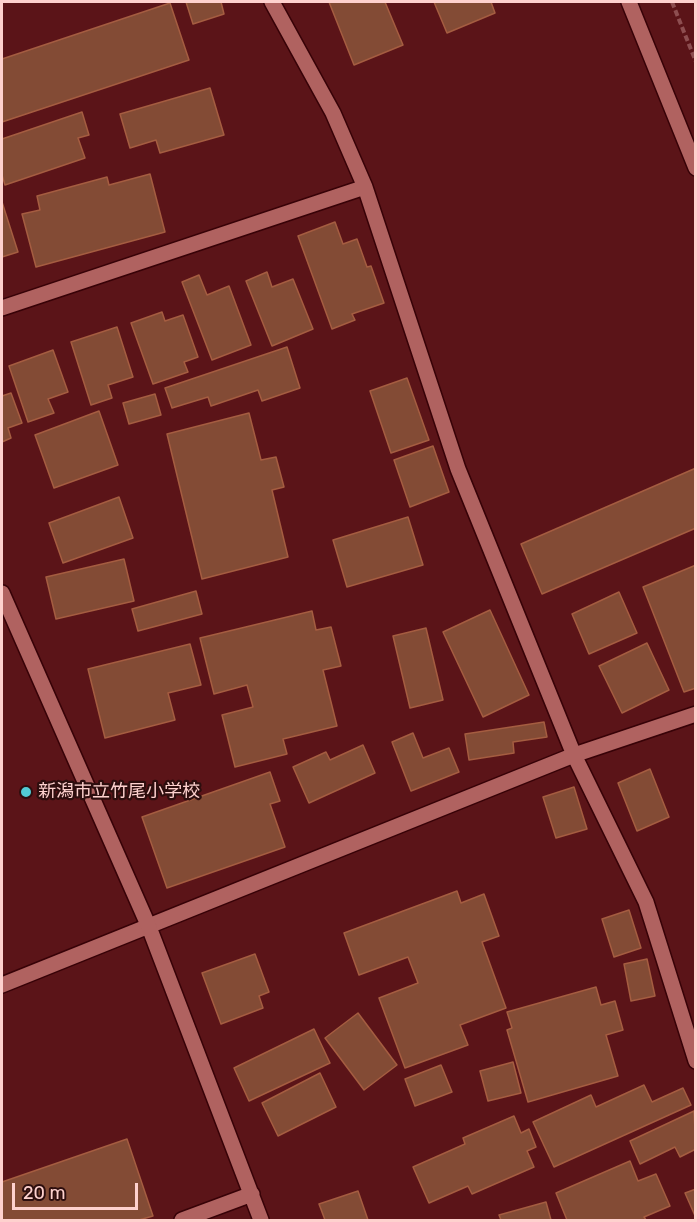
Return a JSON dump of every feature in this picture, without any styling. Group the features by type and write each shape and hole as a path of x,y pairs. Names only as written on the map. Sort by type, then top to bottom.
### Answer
{"street":[{"path":"272,2 333,113 365,187 458,469 574,755 646,902 696,1061"},
{"path":"629,2 696,168"},
{"path":"2,308 365,187"},
{"path":"2,593 149,927 261,1221"},
{"path":"2,985 574,755 696,714"},
{"path":"182,1221 252,1194"}],"path":[{"path":"672,2 696,62"}],"building":[{"path":"186,2 221,2 224,14 193,24"},
{"path":"329,2 385,2 403,45 354,65"},
{"path":"434,2 491,2 495,13 447,33"},
{"path":"170,3 189,60 2,122 2,59"},
{"path":"210,88 224,135 160,153 156,140 130,148 120,114"},
{"path":"82,112 89,135 78,138 85,158 5,185 2,175 2,139"},
{"path":"150,174 165,232 36,267 22,214 40,210 37,196 107,177 109,185"},
{"path":"2,202 18,252 2,257"},
{"path":"335,222 343,244 357,239 367,267 371,266 384,303 352,314 355,320 332,329 298,236"},
{"path":"267,272 272,287 293,279 313,329 272,346 246,281"},
{"path":"199,275 207,295 229,286 251,345 212,360 182,282"},
{"path":"162,312 165,321 183,315 198,357 184,362 188,372 153,384 131,323"},
{"path":"117,327 133,377 108,385 112,398 91,405 71,342"},
{"path":"287,347 300,388 262,401 258,390 211,406 208,397 172,408 165,388"},
{"path":"53,350 68,392 48,399 54,413 28,422 9,366"},
{"path":"407,378 429,440 391,453 370,391"},
{"path":"11,393 22,423 8,428 11,438 2,442 2,396"},
{"path":"155,394 161,415 129,424 123,403"},
{"path":"99,411 118,465 54,488 35,435"},
{"path":"249,413 261,460 276,457 284,487 272,490 288,557 202,579 167,434"},
{"path":"433,446 449,492 410,507 394,460"},
{"path":"696,468 696,528 542,594 521,544"},
{"path":"119,497 133,538 63,563 49,523"},
{"path":"408,517 423,565 347,587 333,540"},
{"path":"124,559 134,601 56,619 46,577"},
{"path":"696,565 696,688 684,692 643,587"},
{"path":"196,591 202,614 138,631 132,609"},
{"path":"619,592 637,633 589,654 572,614"},
{"path":"490,610 529,695 483,717 443,632"},
{"path":"312,611 316,630 331,627 341,666 323,670 337,726 283,739 287,754 235,767 222,715 253,707 247,685 214,694 200,638"},
{"path":"426,628 443,700 410,708 393,636"},
{"path":"647,643 669,690 622,713 599,666"},
{"path":"190,644 201,685 168,693 175,720 105,738 88,669"},
{"path":"544,722 547,737 513,742 514,753 469,760 465,734"},
{"path":"413,733 423,758 449,748 459,772 411,791 392,742"},
{"path":"363,745 375,773 309,803 293,767 326,752 330,760"},
{"path":"650,769 669,817 637,831 618,783"},
{"path":"270,772 280,801 270,804 285,847 167,888 142,817"},
{"path":"574,787 587,829 556,838 543,797"},
{"path":"457,891 461,903 484,894 499,936 482,942 506,1008 460,1025 468,1045 405,1068 379,998 418,983 408,957 359,975 344,933"},
{"path":"629,910 641,948 614,957 602,919"},
{"path":"255,954 269,992 259,996 263,1008 221,1024 202,973"},
{"path":"647,959 655,996 631,1001 624,964"},
{"path":"596,987 601,1005 615,1001 623,1030 606,1035 618,1076 528,1102 507,1030 512,1028 507,1012"},
{"path":"358,1013 397,1065 364,1090 325,1038"},
{"path":"314,1029 330,1063 249,1101 234,1068"},
{"path":"513,1062 521,1093 488,1101 480,1071"},
{"path":"441,1065 452,1092 415,1106 405,1079"},
{"path":"320,1073 336,1107 278,1136 262,1103"},
{"path":"644,1085 652,1102 683,1088 691,1105 554,1167 533,1122 591,1095 596,1107"},
{"path":"694,1111 696,1149 680,1157 675,1147 640,1164 630,1141"},
{"path":"514,1116 521,1133 529,1129 536,1147 527,1151 534,1167 472,1194 468,1186 429,1203 413,1167 465,1144 463,1138"},
{"path":"127,1139 153,1216 139,1220 2,1220 2,1182"},
{"path":"630,1161 638,1181 656,1174 670,1206 644,1217 646,1220 567,1220 556,1193"},
{"path":"696,1189 696,1218 685,1193"},
{"path":"358,1191 368,1220 325,1220 319,1204"},
{"path":"546,1202 551,1220 501,1220 499,1215"}],"place":[{"name":"新潟市立竹尾小学校","path":"26,792"}]}
